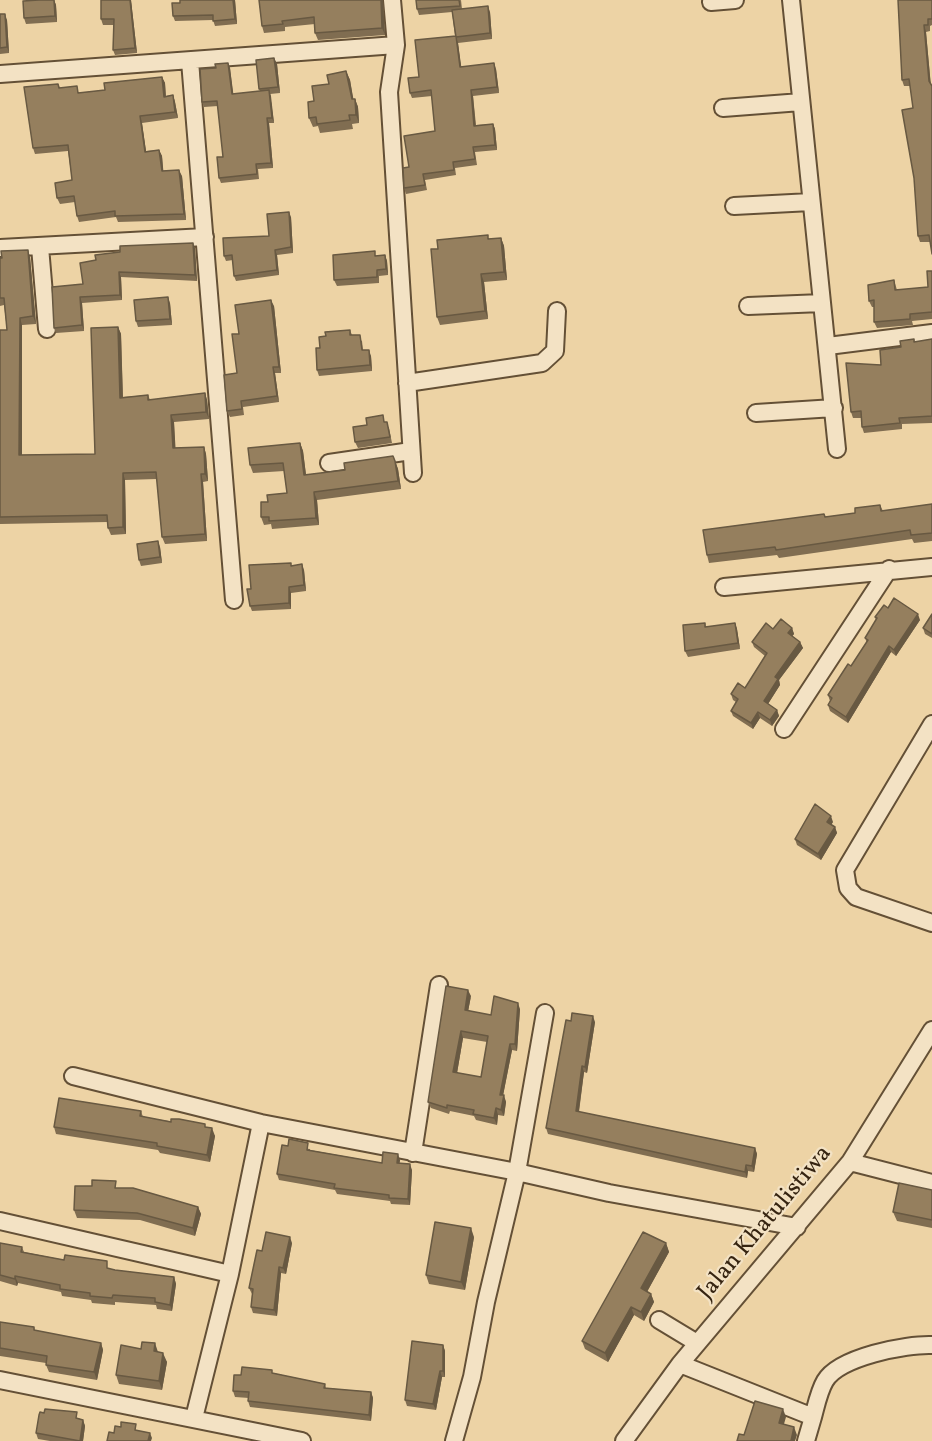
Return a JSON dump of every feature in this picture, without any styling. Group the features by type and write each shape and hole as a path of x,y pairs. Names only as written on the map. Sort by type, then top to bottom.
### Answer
{"street":[{"path":"392,0 396,45 388,92 413,473"},
{"path":"711,2 735,0"},
{"path":"791,0 837,449"},
{"path":"0,74 396,45"},
{"path":"190,61 234,600"},
{"path":"723,108 801,102"},
{"path":"734,206 811,202"},
{"path":"0,248 205,237"},
{"path":"40,247 47,329"},
{"path":"748,306 822,303"},
{"path":"407,383 542,363 555,351 557,311"},
{"path":"828,346 932,333"},
{"path":"756,414 834,408"},
{"path":"329,463 411,451"},
{"path":"724,587 889,569 932,567"},
{"path":"784,729 889,569"},
{"path":"932,724 845,870 848,888 856,897 932,923"},
{"path":"413,1153 439,985"},
{"path":"454,1441 472,1377 486,1302 517,1173 545,1014"},
{"name":"Jalan Khatulistiwa","path":"624,1441 697,1343 850,1162 932,1030"},
{"path":"73,1076 261,1124 609,1193 797,1227"},
{"path":"194,1418 230,1274 261,1124"},
{"path":"850,1162 932,1183"},
{"path":"0,1221 230,1274"},
{"path":"659,1320 697,1343"},
{"path":"806,1441 825,1380 855,1359 913,1344 932,1344"},
{"path":"680,1364 813,1417"},
{"path":"0,1380 302,1441"}],"building":[{"path":"54,0 55,16 24,18 23,1"},
{"path":"101,0 130,0 135,48 113,50 114,19 101,19"},
{"path":"180,0 233,0 235,19 213,21 213,15 173,16 172,3 180,3"},
{"path":"259,0 381,0 382,28 315,33 314,17 262,26"},
{"path":"416,0 459,0 460,6 417,9"},
{"path":"898,0 932,0 932,19 928,19 928,25 924,25 929,81 932,86 932,254 929,235 918,236 914,178 902,110 913,108 909,79 902,80"},
{"path":"488,6 490,33 456,37 452,10"},
{"path":"0,14 5,14 7,47 0,48"},
{"path":"456,36 460,67 494,63 497,87 471,90 474,126 493,124 495,145 473,147 475,159 453,162 454,170 423,174 425,185 404,188 403,168 409,167 404,136 435,131 431,90 410,93 408,78 419,77 415,40"},
{"path":"274,58 278,87 259,89 256,60"},
{"path":"228,63 232,94 269,90 272,118 267,118 271,163 256,164 257,174 219,178 217,157 223,157 217,101 202,102 200,69 216,68 215,64"},
{"path":"346,71 352,99 355,99 356,115 349,115 350,120 317,124 316,117 309,118 308,102 314,101 312,86 329,84 327,75"},
{"path":"162,77 164,97 173,95 175,112 140,116 145,152 159,150 162,171 179,170 184,214 115,216 115,211 77,216 74,196 57,198 55,183 72,180 68,145 33,148 24,87 58,84 59,88 77,86 78,93 105,90 104,83"},
{"path":"289,212 291,247 275,250 277,270 234,276 232,255 224,256 223,238 269,236 267,214"},
{"path":"488,235 488,239 501,238 504,272 481,274 485,311 437,317 431,249 438,249 437,240"},
{"path":"193,243 195,275 119,272 120,295 80,297 82,325 54,328 52,287 83,284 80,263 96,260 95,255 120,252 120,246"},
{"path":"28,250 33,316 20,318 19,455 95,454 91,328 118,327 120,398 148,395 148,400 205,393 206,412 171,415 173,448 204,447 205,474 201,474 205,534 162,537 156,472 123,473 123,527 108,528 107,515 0,517 0,330 7,330 4,298 0,298 0,258 2,258 1,251"},
{"path":"375,251 375,256 385,255 386,269 377,270 377,277 334,280 333,255"},
{"path":"927,271 932,271 932,312 910,314 910,319 874,322 874,300 869,301 868,285 894,280 895,290 928,287"},
{"path":"168,297 170,319 136,321 134,300"},
{"path":"271,300 279,367 273,367 277,396 241,401 242,409 227,411 224,375 237,373 232,334 239,334 235,305"},
{"path":"350,330 350,335 360,335 362,350 369,350 370,365 317,370 316,348 320,348 319,337 326,336 325,332"},
{"path":"914,339 914,342 932,339 932,416 899,418 900,423 862,427 861,411 851,412 846,363 881,365 880,350 901,347 900,341"},
{"path":"383,415 390,437 355,442 353,427 367,425 366,418"},
{"path":"300,443 304,475 345,470 344,463 393,456 398,481 314,492 316,518 269,521 269,517 261,517 261,502 268,502 267,495 287,493 283,463 250,465 248,448"},
{"path":"932,504 932,533 911,535 910,530 776,550 775,547 707,555 703,530 824,514 825,517 855,513 855,508 880,505 881,511"},
{"path":"158,541 160,557 139,560 137,544"},
{"path":"291,563 291,566 302,564 304,585 289,587 289,603 250,606 247,589 251,589 249,565"},
{"path":"894,598 918,614 894,650 889,646 846,717 828,705 832,698 828,695 848,664 851,666 868,640 865,638 877,618 875,617 884,605 888,608"},
{"path":"932,614 932,634 923,628"},
{"path":"781,619 792,628 788,633 800,642 775,677 778,679 764,701 777,710 770,720 758,712 751,723 731,711 738,699 731,694 738,683 745,688 767,653 752,642 766,623 773,629"},
{"path":"705,623 705,627 735,623 738,643 685,651 683,625"},
{"path":"815,804 831,816 827,822 835,827 818,854 795,839"},
{"path":"446,986 468,990 465,1010 491,1015 494,996 518,1003 515,1044 510,1044 500,1095 504,1095 501,1110 496,1108 494,1118 473,1114 474,1110 447,1105 447,1108 428,1102","holes":["461,1031 488,1036 481,1077 453,1072"]},
{"path":"572,1013 593,1016 585,1067 582,1066 576,1111 755,1148 752,1166 746,1165 745,1172 546,1128 566,1020 571,1021"},
{"path":"59,1098 141,1111 140,1116 171,1122 171,1119 179,1119 205,1124 205,1127 212,1128 207,1155 157,1146 157,1143 54,1127"},
{"path":"289,1139 308,1143 307,1150 382,1163 383,1152 398,1154 397,1163 410,1164 408,1199 389,1198 389,1195 334,1188 335,1184 277,1174 282,1145 288,1146"},
{"path":"92,1180 116,1181 115,1188 133,1188 198,1207 193,1228 137,1213 74,1210 75,1186 92,1186"},
{"path":"899,1183 932,1190 932,1220 893,1212"},
{"path":"435,1222 471,1228 461,1282 426,1275"},
{"path":"266,1232 290,1237 283,1268 279,1267 274,1310 251,1307 253,1289 249,1288 257,1250 262,1251"},
{"path":"643,1232 666,1243 641,1288 651,1294 641,1312 631,1307 605,1353 582,1341"},
{"path":"0,1243 22,1247 21,1252 64,1260 65,1255 107,1261 107,1268 115,1270 174,1277 170,1305 155,1302 155,1298 90,1296 90,1293 60,1289 60,1285 0,1275"},
{"path":"0,1322 34,1327 34,1330 101,1343 94,1372 46,1365 47,1356 0,1348"},
{"path":"412,1341 443,1345 443,1371 440,1371 433,1404 405,1400"},
{"path":"142,1342 155,1343 154,1351 163,1353 159,1381 116,1375 121,1345 141,1349"},
{"path":"242,1367 272,1370 272,1373 325,1384 324,1388 371,1392 369,1415 248,1401 249,1392 233,1391 234,1375 241,1375"},
{"path":"755,1401 783,1409 779,1423 794,1427 791,1441 737,1441 739,1434 744,1435"},
{"path":"45,1409 77,1412 76,1418 83,1420 80,1441 36,1433 40,1412 44,1413"},
{"path":"121,1422 136,1424 135,1430 150,1433 148,1441 107,1441 109,1432 114,1433 115,1426 121,1427"}]}
